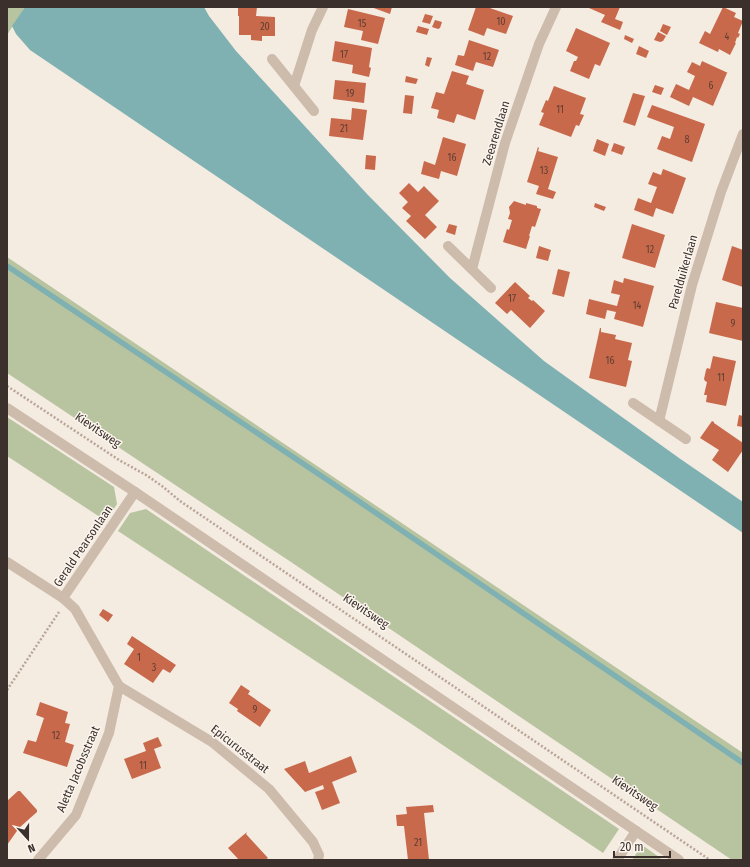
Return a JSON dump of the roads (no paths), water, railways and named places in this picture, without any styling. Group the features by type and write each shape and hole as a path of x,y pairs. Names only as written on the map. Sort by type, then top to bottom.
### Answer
{"street":[{"path":"294,86 312,30 323,7"},
{"name":"Zeearendlaan","path":"472,269 505,143 539,44 556,7"},
{"path":"272,59 314,111"},
{"name":"Parelduikerlaan","path":"659,420 692,285 721,192 743,134"},
{"path":"448,246 490,288"},
{"path":"633,403 686,439"},
{"path":"7,408 135,492 679,860"},
{"name":"Gerald Pearsonlaan","path":"7,562 63,598 135,492"},
{"path":"63,598 75,609 119,686"},
{"name":"Aletta Jacobsstraat","path":"38,860 76,815 109,733 119,686"},
{"name":"Epicurusstraat","path":"119,686 212,742 269,789 313,842 319,855 318,860"},
{"path":"617,860 636,831"}],"water":[{"path":"25,7 204,7 209,16 236,51 367,194 450,278 544,361 743,502 743,533 30,50 16,34 12,26"}],"waterway":[{"path":"7,266 329,481 743,763"}]}
